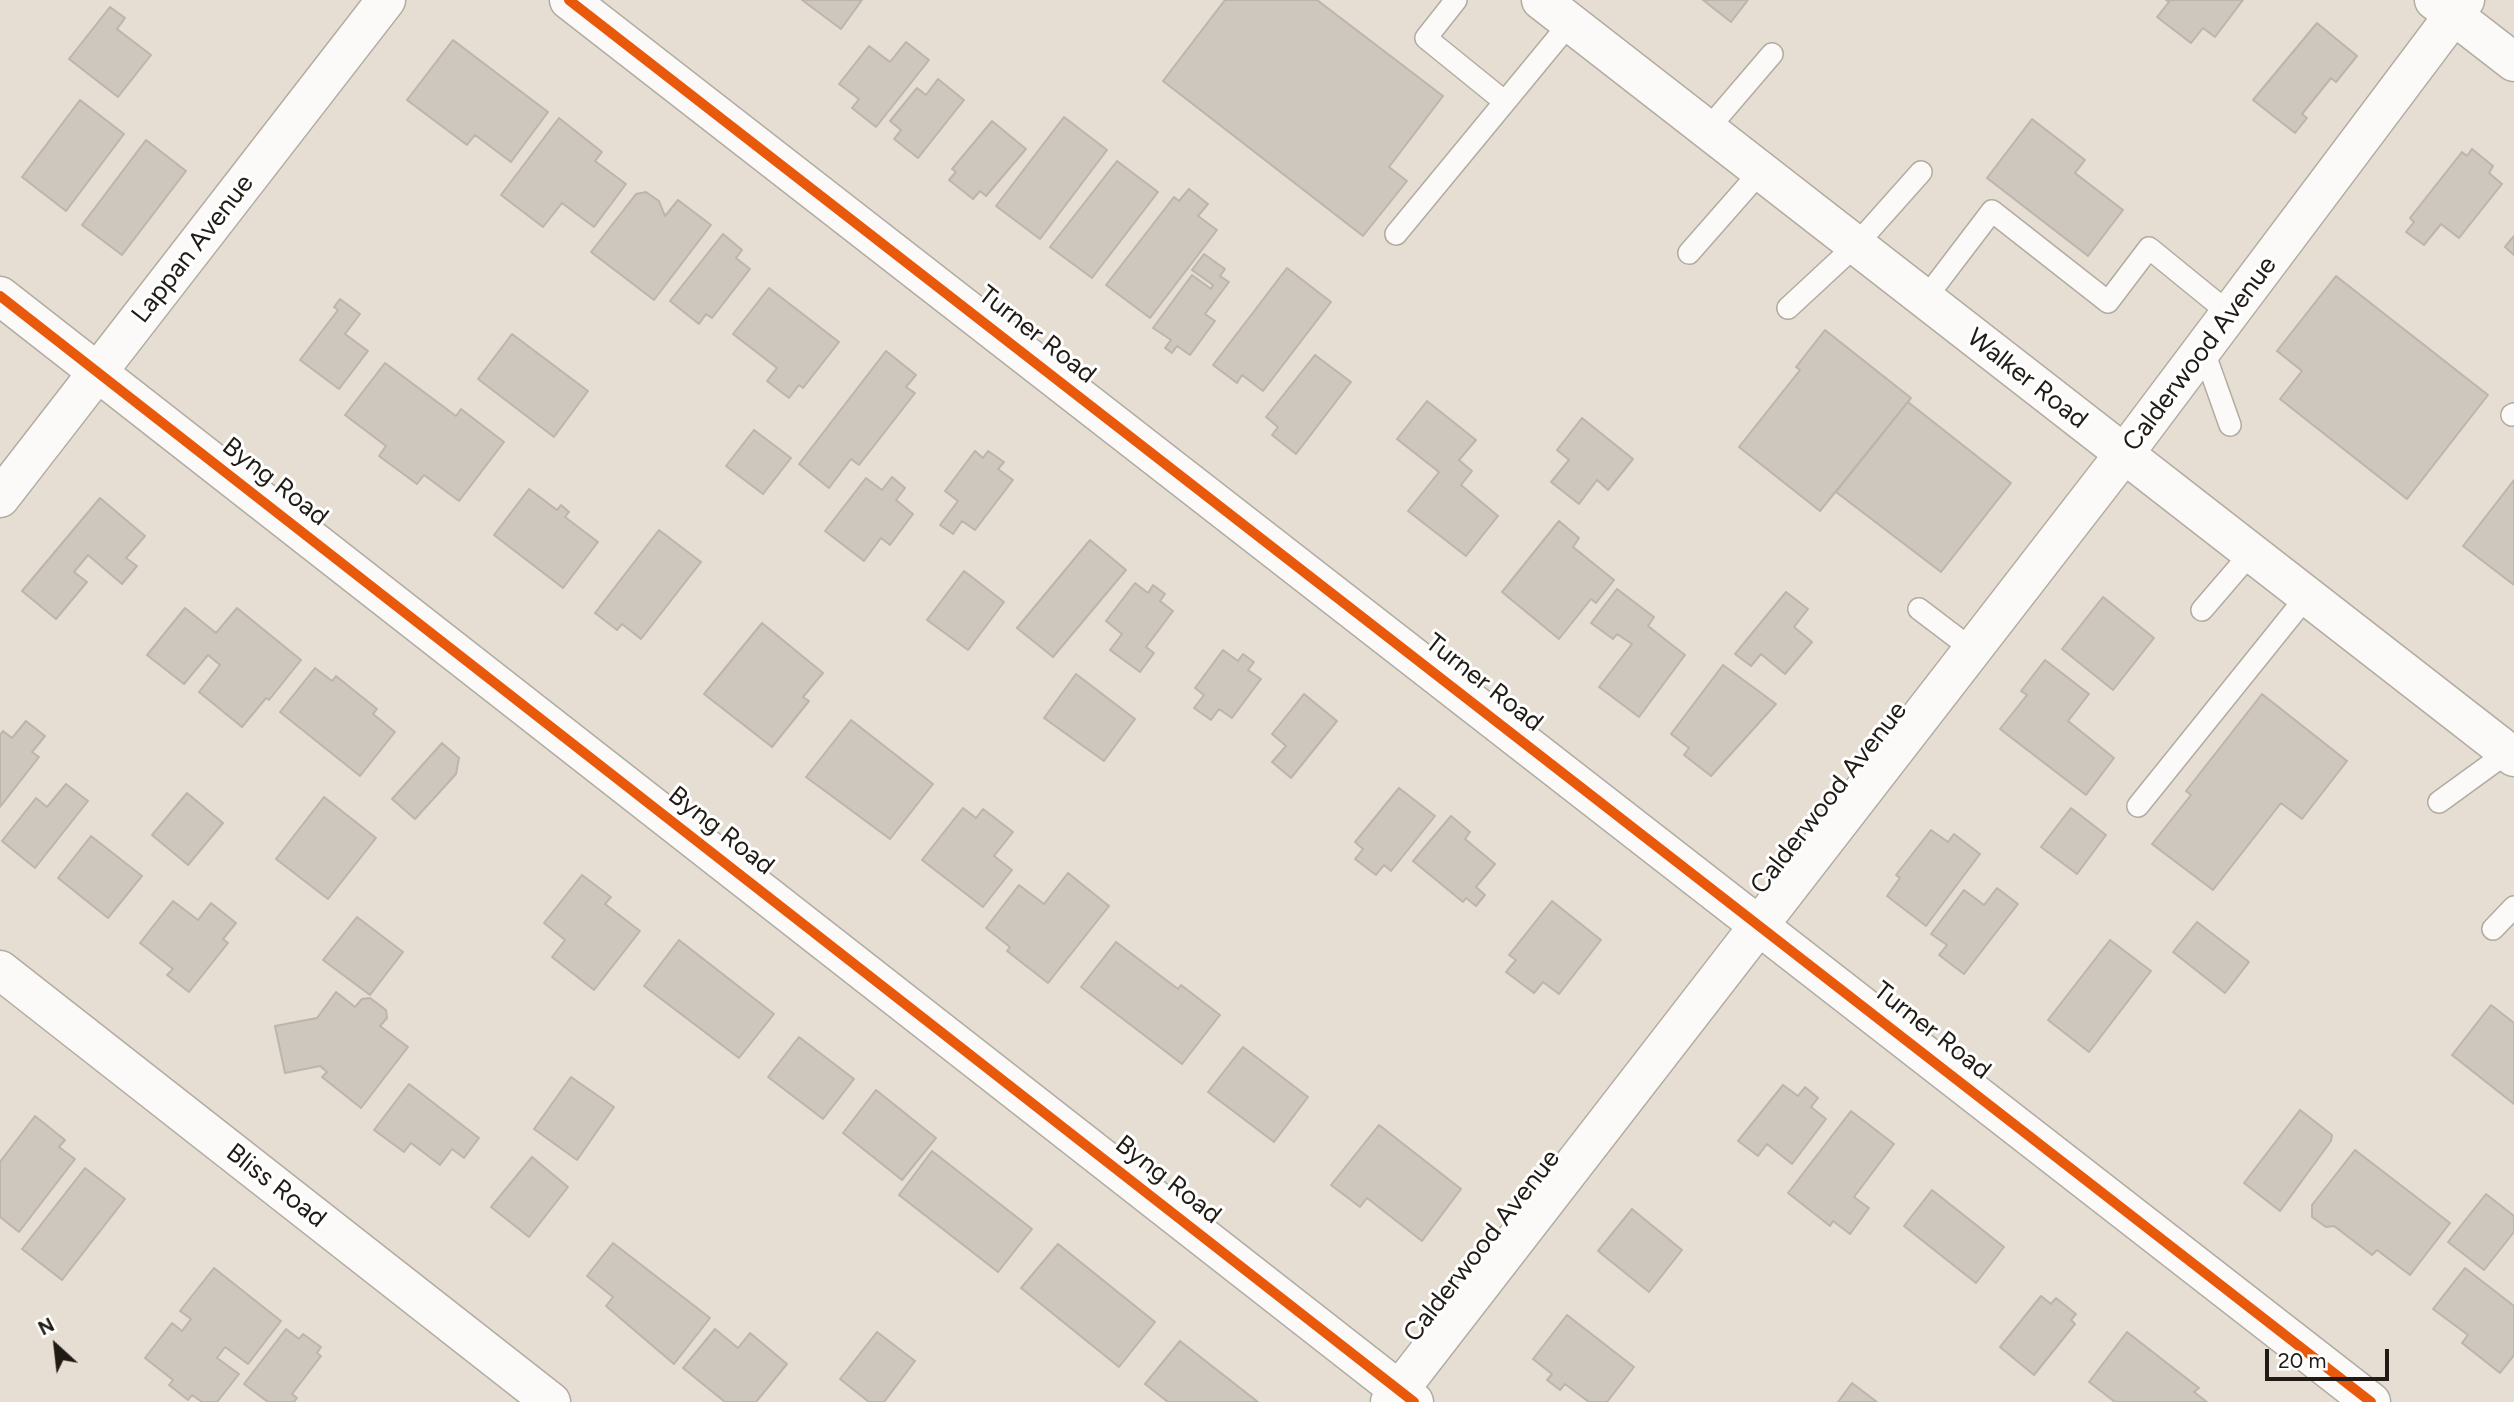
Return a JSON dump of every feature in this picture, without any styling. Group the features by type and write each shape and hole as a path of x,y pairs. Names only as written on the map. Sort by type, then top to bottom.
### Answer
{"street":[{"name":"Lappan Avenue","path":"0,498 386,0"},
{"name":"Turner Road","path":"569,0 2371,1402"},
{"name":"Walker Road","path":"1541,0 2511,755"},
{"name":"Calderwood Avenue","path":"1401,1398 1759,926 2230,314 2451,5"},
{"path":"2451,5 2514,62"},
{"name":"Byng Road","path":"0,296 1401,1398"},
{"name":"Bliss Road","path":"0,970 551,1402"}],"lane":[{"path":"1456,0 1426,38 1505,102"},
{"path":"1396,234 1570,23"},
{"path":"1707,130 1772,54"},
{"path":"1689,253 1761,171"},
{"path":"1788,309 1856,245 1921,172"},
{"path":"1925,299 1992,211 2108,302 2149,248 2230,314"},
{"path":"2203,349 2230,425"},
{"path":"2202,610 2251,553"},
{"path":"2138,806 2307,596"},
{"path":"1919,609 1973,650"},
{"path":"2439,802 2511,755"},
{"path":"2493,929 2514,907"}],"building":[{"path":"802,0 862,0 841,29"},
{"path":"1225,0 1317,0 1443,96 1389,167 1407,181 1363,236 1163,81"},
{"path":"1703,0 1748,0 1731,22"},
{"path":"2166,0 2243,0 2215,37 2203,28 2191,43 2157,17 2169,2"},
{"path":"110,7 125,18 117,29 151,55 118,97 69,59"},
{"path":"2317,23 2357,56 2336,82 2331,78 2302,114 2307,118 2295,133 2253,100"},
{"path":"453,40 548,112 511,162 475,135 467,145 407,100"},
{"path":"906,42 929,60 876,127 852,108 859,99 839,84 869,46 890,62"},
{"path":"938,79 964,100 918,158 894,139 901,130 890,121 917,88 926,95"},
{"path":"80,100 124,134 66,211 22,177"},
{"path":"1064,117 1107,150 1040,239 996,206"},
{"path":"559,118 602,152 595,161 626,184 594,227 562,203 543,227 501,195"},
{"path":"2032,119 2085,160 2075,173 2123,210 2088,256 1987,178"},
{"path":"992,121 1026,149 986,196 980,191 973,199 949,180 956,172 952,169"},
{"path":"146,140 186,171 122,255 82,225"},
{"path":"2472,149 2493,166 2489,173 2502,184 2459,238 2441,224 2424,245 2406,232 2414,222 2410,218 2462,152 2467,156"},
{"path":"1117,161 1158,192 1092,278 1050,247"},
{"path":"1189,189 1208,204 1198,216 1217,230 1150,318 1106,285 1174,197 1179,201"},
{"path":"646,192 659,201 665,216 678,200 711,225 654,300 591,252 636,194"},
{"path":"723,234 742,250 736,258 750,269 712,318 706,314 699,324 670,301"},
{"path":"2514,236 2514,255 2505,247"},
{"path":"1204,254 1225,269 1220,276 1229,282 1205,314 1215,321 1190,355 1177,346 1172,353 1165,348 1171,340 1153,328 1192,275 1211,289 1213,285 1192,270"},
{"path":"1287,268 1331,302 1263,391 1242,375 1237,383 1213,365"},
{"path":"2336,276 2488,395 2407,499 2280,399 2302,371 2277,351"},
{"path":"769,288 839,342 803,388 799,385 789,398 767,381 777,368 733,334"},
{"path":"340,299 360,314 345,334 368,351 339,389 300,360 338,310 334,307"},
{"path":"1825,330 1911,398 1820,511 1739,447 1800,370 1796,367"},
{"path":"512,334 588,391 554,437 478,379"},
{"path":"886,351 916,375 906,387 915,393 859,465 851,459 829,488 799,464"},
{"path":"1315,355 1351,382 1296,454 1272,435 1278,427 1266,417"},
{"path":"385,363 456,416 461,409 504,442 459,501 424,475 417,484 379,456 386,446 345,415"},
{"path":"1427,401 1476,440 1459,460 1472,471 1461,485 1498,516 1466,556 1408,511 1439,472 1397,439"},
{"path":"1908,402 2011,483 1941,572 1836,492"},
{"path":"1582,418 1633,459 1608,490 1597,480 1579,504 1551,482 1569,460 1557,450"},
{"path":"754,430 791,458 763,494 726,466"},
{"path":"975,451 983,458 988,451 1004,462 998,469 1013,480 975,530 962,521 953,534 940,525 958,501 945,491"},
{"path":"892,477 905,488 896,500 913,514 890,545 881,538 864,561 825,531 866,478 882,490"},
{"path":"2514,480 2514,585 2463,546"},
{"path":"529,489 557,510 561,505 569,512 565,517 598,542 563,588 494,535"},
{"path":"100,498 145,536 126,558 137,566 122,584 88,555 74,572 87,582 56,619 22,591"},
{"path":"1559,521 1579,538 1573,547 1614,580 1596,603 1591,599 1559,639 1502,592"},
{"path":"659,530 701,562 641,639 622,624 617,630 595,613"},
{"path":"1090,540 1126,570 1053,657 1017,628"},
{"path":"964,571 1004,602 968,650 927,620"},
{"path":"1135,583 1148,593 1153,585 1165,594 1160,601 1173,611 1146,647 1154,653 1140,672 1110,650 1122,634 1106,621"},
{"path":"1617,589 1654,617 1648,626 1685,655 1639,717 1599,687 1632,644 1617,634 1613,639 1591,623"},
{"path":"1786,592 1808,609 1794,627 1812,642 1785,674 1761,654 1751,666 1735,654"},
{"path":"2103,597 2154,638 2113,690 2062,649"},
{"path":"185,608 216,633 237,608 301,660 269,700 266,698 242,727 199,692 220,665 208,655 184,684 147,655"},
{"path":"762,623 823,673 803,697 809,701 772,747 704,694"},
{"path":"1223,650 1238,661 1243,654 1254,662 1248,670 1261,679 1232,718 1219,709 1211,720 1194,708 1204,695 1195,688"},
{"path":"2045,660 2089,694 2068,721 2114,758 2086,795 2000,729 2027,695 2021,691"},
{"path":"1723,665 1776,704 1711,776 1684,755 1689,748 1671,734"},
{"path":"315,668 332,681 336,676 377,709 373,714 395,732 360,776 280,712"},
{"path":"1076,674 1135,719 1104,761 1044,718"},
{"path":"1304,694 1337,721 1291,778 1272,762 1286,746 1272,734"},
{"path":"2262,694 2347,761 2302,819 2281,803 2213,890 2152,844 2191,795 2186,791"},
{"path":"851,720 933,784 890,839 806,777"},
{"path":"26,721 45,736 32,752 39,757 0,807 0,735 3,731 12,738"},
{"path":"442,743 459,758 456,774 415,819 392,799"},
{"path":"66,784 88,801 35,868 2,841 36,798 47,807"},
{"path":"1399,788 1435,816 1391,871 1384,865 1376,875 1355,859 1363,849 1355,842"},
{"path":"187,793 223,823 188,865 152,835"},
{"path":"324,797 376,838 328,899 276,859"},
{"path":"963,808 976,818 983,809 1013,832 994,856 1012,870 983,907 922,860"},
{"path":"2071,808 2106,835 2077,874 2041,847"},
{"path":"1451,816 1470,832 1465,839 1495,864 1476,887 1485,895 1476,906 1466,898 1463,902 1413,861"},
{"path":"1931,830 1948,842 1954,834 1980,854 1926,926 1887,896 1900,878 1896,875"},
{"path":"91,836 142,876 108,918 58,878"},
{"path":"1068,873 1109,906 1048,983 1007,951 1010,947 986,928 1019,885 1044,904"},
{"path":"582,875 611,897 605,904 640,931 594,990 552,957 565,940 544,923"},
{"path":"1997,888 2018,904 1964,974 1939,955 1947,945 1931,934 1964,890 1984,905"},
{"path":"173,901 198,920 211,903 236,923 223,939 228,943 189,992 167,975 173,969 140,943"},
{"path":"1552,901 1601,940 1559,994 1543,982 1534,993 1506,972 1516,960 1509,955"},
{"path":"357,917 403,952 370,995 323,960"},
{"path":"2197,922 2249,962 2225,993 2173,952"},
{"path":"679,940 774,1014 739,1058 644,986"},
{"path":"2110,940 2151,971 2089,1052 2048,1020"},
{"path":"1116,942 1178,989 1181,985 1220,1015 1182,1064 1081,987"},
{"path":"336,992 355,1007 362,999 370,998 386,1010 387,1018 380,1026 408,1047 361,1108 322,1077 327,1072 320,1066 285,1073 275,1026 317,1018"},
{"path":"2491,1005 2514,1023 2514,1104 2452,1055"},
{"path":"799,1037 854,1079 823,1119 768,1077"},
{"path":"1243,1047 1308,1097 1274,1142 1208,1092"},
{"path":"571,1077 614,1107 577,1160 534,1129"},
{"path":"409,1084 479,1138 464,1158 452,1149 440,1165 411,1143 404,1152 374,1130"},
{"path":"1783,1085 1798,1096 1805,1087 1818,1098 1811,1107 1826,1119 1792,1164 1767,1144 1758,1156 1738,1141"},
{"path":"876,1090 936,1138 902,1180 843,1133"},
{"path":"2300,1110 2332,1135 2331,1141 2280,1211 2244,1183"},
{"path":"1851,1111 1894,1144 1854,1197 1869,1208 1850,1234 1833,1221 1830,1226 1788,1193"},
{"path":"35,1116 65,1140 59,1147 75,1159 19,1232 0,1217 0,1162"},
{"path":"1379,1125 1461,1189 1422,1241 1367,1198 1360,1207 1331,1185"},
{"path":"2355,1150 2450,1223 2410,1275 2377,1250 2372,1255 2334,1226 2326,1227 2312,1217 2312,1205"},
{"path":"932,1151 1032,1229 998,1272 899,1195"},
{"path":"532,1157 568,1187 529,1237 491,1207"},
{"path":"85,1168 125,1199 62,1280 22,1249"},
{"path":"1932,1190 2004,1247 1976,1283 1904,1226"},
{"path":"2486,1194 2514,1216 2514,1232 2484,1270 2448,1242"},
{"path":"1632,1209 1682,1250 1649,1292 1598,1251"},
{"path":"613,1243 710,1318 674,1364 606,1306 613,1297 587,1276"},
{"path":"1058,1244 1155,1322 1119,1367 1021,1288"},
{"path":"214,1268 281,1321 248,1364 225,1347 217,1358 239,1374 217,1402 202,1402 192,1395 188,1400 169,1385 173,1380 145,1358 172,1323 182,1331 191,1319 180,1311"},
{"path":"2465,1268 2514,1306 2514,1355 2500,1373 2462,1343 2468,1335 2433,1309"},
{"path":"2041,1296 2051,1304 2056,1298 2076,1314 2071,1320 2075,1324 2034,1375 2000,1347"},
{"path":"1567,1315 1634,1367 1607,1402 1589,1402 1565,1384 1560,1390 1547,1380 1552,1374 1533,1359"},
{"path":"286,1329 299,1339 303,1334 321,1347 317,1353 321,1356 292,1394 297,1398 294,1402 268,1402 244,1384"},
{"path":"715,1329 738,1348 750,1333 787,1364 756,1402 725,1402 683,1368"},
{"path":"877,1332 915,1361 884,1402 869,1402 840,1379"},
{"path":"2127,1332 2199,1388 2194,1392 2207,1402 2115,1402 2089,1382"},
{"path":"1180,1341 1258,1402 1168,1402 1145,1384"},
{"path":"1852,1383 1877,1402 1838,1402"}],"cycle path":[{"path":"569,0 2371,1402"},
{"path":"0,296 1414,1402"}]}
